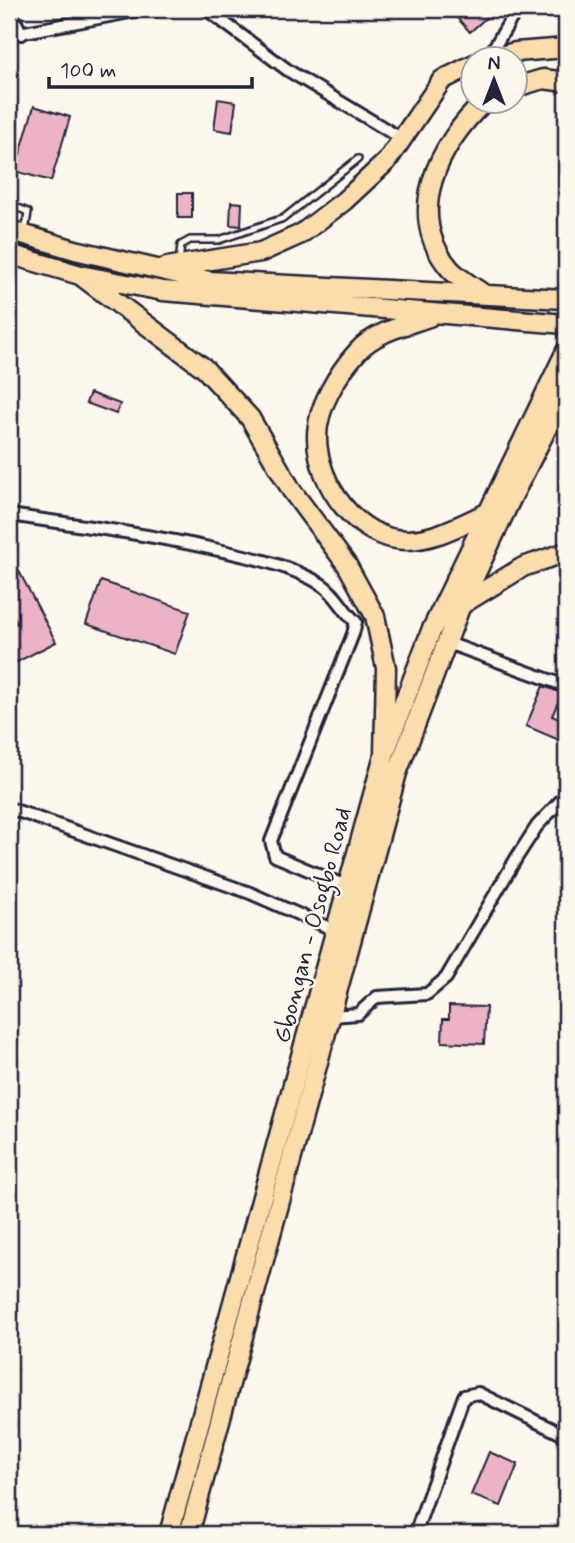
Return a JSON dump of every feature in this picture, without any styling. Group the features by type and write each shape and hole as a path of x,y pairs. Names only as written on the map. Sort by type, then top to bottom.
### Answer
{"main road":[{"path":"530,53 566,48"},
{"path":"156,269 261,252 301,234 379,169 442,80 460,71"},
{"path":"530,82 542,79 566,82"},
{"path":"468,116 440,156 427,196 429,227 439,253 452,271 485,295"},
{"path":"17,232 209,281 566,299"},
{"path":"9,254 80,275 196,295 565,324"},
{"path":"80,275 159,332 214,378 250,418 292,491 347,565 375,616 386,668 384,755"},
{"path":"437,314 396,329 359,350 325,400 317,437 325,471 335,500 356,520 383,536 404,540 427,539 487,513"},
{"name":"Gbongan - Osogbo Road","path":"169,1534 283,1129 334,930 384,755 431,631 566,351"},
{"name":"Gbongan - Osogbo Road","path":"189,1534 397,773 461,605 566,391"},
{"path":"461,605 523,567 566,552"}],"street":[{"path":"9,9 22,34"},
{"path":"9,35 146,9"},
{"path":"205,9 289,71 402,139"},
{"path":"492,46 517,9"},
{"path":"9,515 162,538 229,552 298,573 321,584 337,597 342,610 356,622 353,634 271,841 275,856 346,886"},
{"path":"445,642 566,686"},
{"path":"332,1016 358,1014 377,997 427,994 446,978 524,847 566,795"},
{"path":"9,807 250,893 334,930"},
{"path":"415,1534 464,1396 478,1394 566,1436"}],"lane":[{"path":"179,266 181,245 190,240 219,240 284,218 358,159"},
{"path":"9,204 28,212 17,232"}],"building":[{"path":"449,9 496,9 470,32"},
{"path":"218,99 236,102 232,132 214,129"},
{"path":"34,106 70,117 51,181 15,171"},
{"path":"178,193 192,193 192,218 178,218"},
{"path":"231,202 242,203 241,226 230,225"},
{"path":"90,393 120,404 116,414 86,403"},
{"path":"9,552 56,642 15,663 9,651 9,627 17,623 9,607"},
{"path":"101,581 190,611 175,654 86,624"},
{"path":"543,686 562,693 552,716 566,722 566,743 526,726"},
{"path":"449,1006 486,1007 484,1044 442,1042 443,1019 449,1019"},
{"path":"489,1452 518,1464 501,1506 471,1495"}]}
